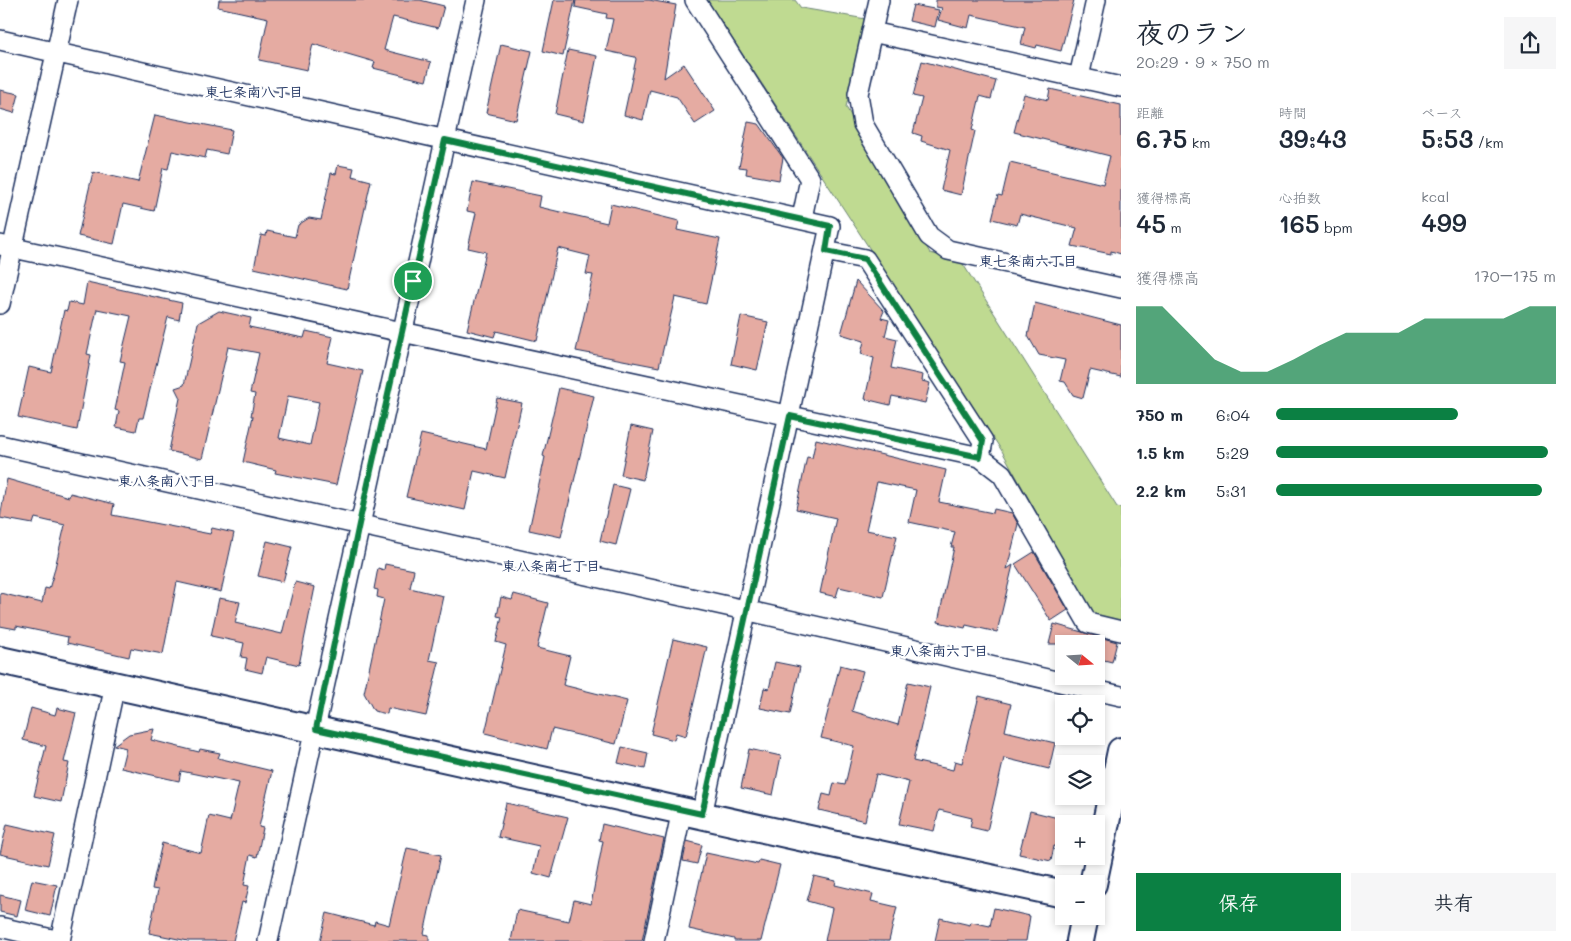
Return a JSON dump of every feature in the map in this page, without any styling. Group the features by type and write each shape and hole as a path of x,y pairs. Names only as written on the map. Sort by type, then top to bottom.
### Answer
{"street":[{"path":"0,304 6,246 68,0"},
{"path":"268,941 476,0"},
{"path":"695,0 810,179 802,218"},
{"path":"879,0 858,94 863,124 929,236 948,250 1121,288"},
{"path":"1079,77 1096,0"},
{"path":"872,32 1121,87"},
{"path":"0,40 802,218 830,226 790,416 745,610 692,812 654,941"},
{"path":"6,246 980,457 1002,474 1088,623 1121,630"},
{"path":"826,251 865,259 983,441 980,457"},
{"path":"0,446 745,610 1121,696"},
{"path":"0,660 1055,892"},
{"path":"0,927 60,941 115,685"},
{"path":"1094,875 1121,751"},
{"path":"1080,941 1083,925"}],"green space":[{"path":"707,0 795,0 801,8 866,19 846,107 930,253 961,261 1117,507 1121,508 1121,623 1093,614 1002,451"}],"building":[{"path":"219,0 420,0 444,6 438,28 393,17 384,50 431,62 426,81 373,68 375,62 313,44 307,70 259,60 268,18 218,7"},
{"path":"554,0 575,0 563,56 543,51"},
{"path":"576,0 649,0 676,5 664,78 684,64 715,111 695,124 677,97 650,90 643,120 624,115 636,59 635,57 606,51 613,19 606,18 607,14 575,7"},
{"path":"936,0 1074,0 1061,51 1037,45 1036,48 1021,44 1025,27 971,15 968,28 938,20 942,8 936,7"},
{"path":"913,5 939,10 935,27 909,21"},
{"path":"501,44 532,51 516,120 486,113"},
{"path":"568,50 597,56 584,121 555,114"},
{"path":"922,61 996,81 991,99 980,96 972,130 975,131 961,195 941,190 950,150 921,141 922,136 913,133 922,98 913,96"},
{"path":"1050,89 1121,105 1121,254 1111,251 1111,254 1072,246 1077,228 1020,214 1017,225 992,219 998,195 1002,196 1010,162 1103,184 1110,156 1014,132 1024,94 1048,100"},
{"path":"0,90 19,94 14,113 0,109"},
{"path":"155,115 232,130 227,154 207,150 205,158 172,151 168,169 163,168 154,211 123,204 114,244 78,236 93,172 138,182"},
{"path":"748,122 759,124 783,158 779,180 746,174 747,168 739,167"},
{"path":"338,165 354,168 352,176 371,181 347,289 254,268 261,235 266,236 267,231 295,237 298,225 309,218 321,220 331,173 336,174"},
{"path":"473,182 541,196 539,207 607,223 611,204 679,221 677,230 720,239 706,304 675,297 659,367 576,351 593,275 586,274 590,256 558,248 537,341 496,331 494,337 467,330 486,252 468,248 476,213 467,211"},
{"path":"856,281 884,311 881,318 889,320 885,336 897,339 891,368 923,375 922,381 930,383 925,403 892,396 890,405 865,399 874,358 861,354 864,341 841,334"},
{"path":"87,282 182,303 179,320 168,317 143,418 139,418 136,431 116,427 119,411 115,410 125,362 120,361 131,316 97,309 87,354 91,355 77,430 18,417 29,367 51,372 64,310 67,311 69,302 83,305"},
{"path":"1035,303 1121,325 1121,377 1090,370 1083,398 1073,395 1065,382 1060,381 1065,360 1039,355 1028,336"},
{"path":"219,311 251,318 249,327 304,338 306,331 333,337 327,363 363,371 336,485 275,473 276,470 243,462 253,416 251,416 255,394 250,393 259,353 228,347 202,459 169,451 180,398 175,388 184,385 198,323","holes":["288,396 319,402 310,445 279,438"]},
{"path":"741,316 768,322 757,370 731,364"},
{"path":"559,388 594,396 561,537 529,530 545,457 543,456"},
{"path":"497,398 522,403 505,478 474,471 465,510 406,497 421,434 486,449"},
{"path":"631,426 653,431 643,480 621,475"},
{"path":"816,439 946,470 939,502 993,513 994,509 1012,513 1018,524 1007,569 1013,565 997,632 966,625 965,628 938,622 954,547 951,547 955,532 909,522 916,490 877,482 866,530 897,536 883,597 839,587 836,597 820,593 836,518 796,509 807,457 812,458"},
{"path":"7,479 69,497 70,493 114,504 112,515 210,534 212,528 234,533 221,592 177,582 163,654 131,648 129,657 67,643 68,637 16,626 16,629 0,626 0,593 42,603 45,588 49,589 65,525 35,518 33,524 0,518"},
{"path":"613,485 630,489 616,545 600,541"},
{"path":"267,541 292,547 283,582 258,576"},
{"path":"1034,552 1068,610 1051,621 1015,564"},
{"path":"385,564 414,570 410,588 443,596 429,660 439,662 426,716 388,708 387,714 374,711 364,693 384,599 377,597 378,590 374,589 378,568 384,570"},
{"path":"295,582 315,587 299,665 266,657 262,673 245,669 247,658 241,657 244,643 211,636 219,598 240,602 235,623 282,634"},
{"path":"514,594 548,603 537,648 570,656 563,685 627,701 616,744 552,729 547,749 485,733 506,645 496,642 502,617 497,616 501,597 512,600"},
{"path":"1054,624 1092,635 1055,635 1055,644 1049,644"},
{"path":"673,639 707,647 686,736 676,733 674,740 651,734"},
{"path":"1105,639 1117,642 1112,662 1105,660"},
{"path":"775,662 800,667 790,714 760,708 764,688 769,689"},
{"path":"840,665 863,671 852,711 898,725 908,682 930,687 913,761 953,770 955,761 962,763 979,696 1011,704 1005,731 1055,743 1049,769 1004,758 987,831 970,827 972,818 939,810 934,831 899,824 909,782 876,774 865,821 819,810 823,794 831,796 834,783 845,785 854,746 821,738"},
{"path":"31,708 55,715 57,708 76,713 64,762 69,763 61,802 34,796 46,746 23,740"},
{"path":"154,729 151,740 199,752 200,749 220,753 218,758 272,771 259,827 263,828 257,857 250,855 244,885 249,886 245,903 242,902 233,941 188,941 149,933 158,890 152,889 162,843 201,853 209,816 230,821 239,783 181,771 179,781 121,768 126,748 114,745 129,734"},
{"path":"622,747 648,753 645,769 618,763"},
{"path":"749,749 781,756 773,795 741,788"},
{"path":"506,803 568,817 551,878 533,873 539,846 498,837"},
{"path":"1030,811 1055,817 1055,846 1051,861 1019,854"},
{"path":"7,824 55,835 48,865 0,854"},
{"path":"602,824 664,839 642,941 511,941 517,910 569,921 574,900 591,904 603,841 599,840"},
{"path":"687,841 702,845 697,864 683,861"},
{"path":"407,848 441,855 424,934 429,935 429,941 320,941 327,913 374,925 375,921 389,925"},
{"path":"706,853 758,864 759,860 780,865 761,941 734,941 734,939 689,929"},
{"path":"814,876 836,881 835,885 873,894 871,901 897,907 889,941 825,941 832,908 807,901"},
{"path":"32,880 57,885 50,916 25,910"},
{"path":"0,895 21,900 17,916 0,912"},
{"path":"994,908 1030,916 1026,941 935,941 940,918 970,925 971,922 990,926"}],"district":[{"name":"東七条南八丁目","path":"254,92"},
{"name":"東七条南六丁目","path":"1028,261"},
{"name":"東八条南八丁目","path":"167,481"},
{"name":"東八条南七丁目","path":"551,566"},
{"name":"東八条南六丁目","path":"939,651"}],"route":[{"path":"445,140 802,218 830,226 826,251 865,259 983,441 980,457 790,416 745,610 702,814 316,729 413,281 445,140"}]}
